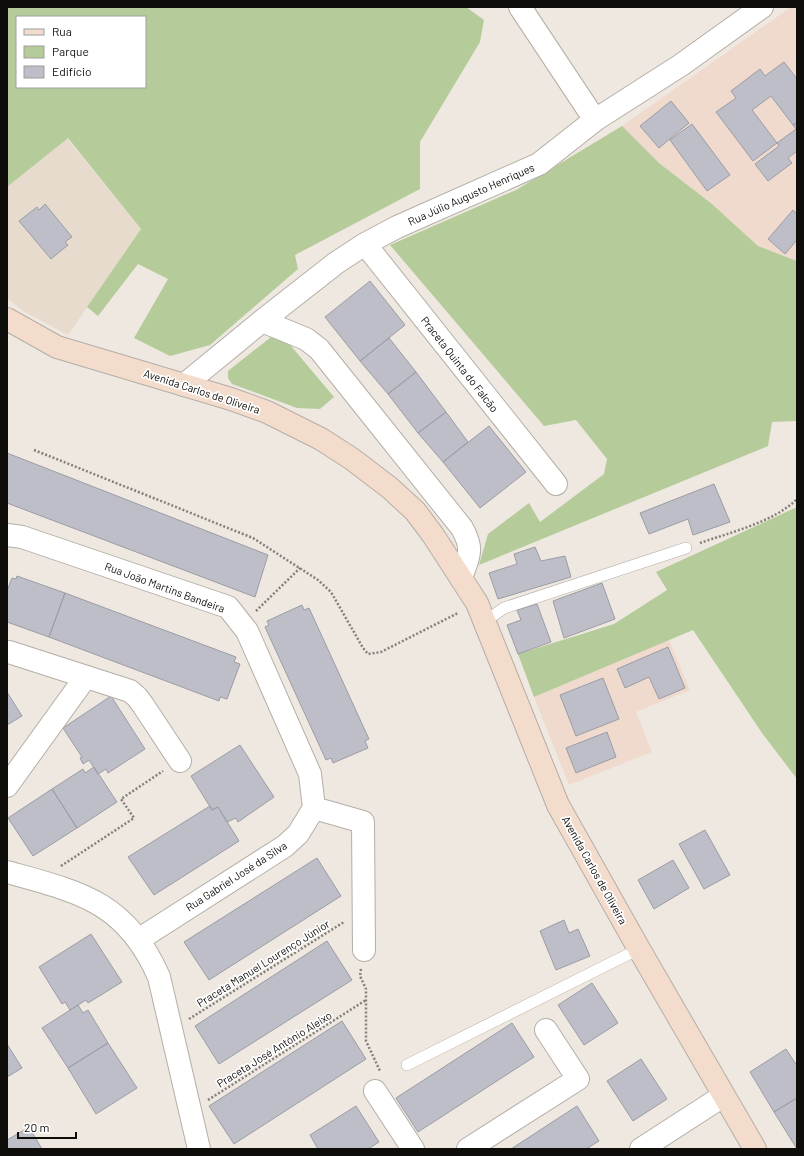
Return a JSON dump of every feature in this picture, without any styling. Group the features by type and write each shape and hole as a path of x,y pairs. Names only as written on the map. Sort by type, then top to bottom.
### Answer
{"main road":[{"name":"Avenida Carlos de Oliveira","path":"7,319 57,347 184,385 267,412 321,439 390,488 415,511 461,578 481,613 558,805 638,949 755,1149"}],"street":[{"path":"525,9 595,120"},
{"name":"Rua Júlio Augusto Henriques","path":"184,385 336,262 397,227 539,164 595,120 681,64 751,11"},
{"name":"Praceta Quinta do Falcão","path":"365,244 556,484"},
{"path":"262,321 306,339 319,349 462,528 468,539 470,552 461,578"},
{"name":"Rua João Martins Bandeira","path":"7,535 22,537 228,607 247,631 310,774 314,808"},
{"path":"9,652 130,691 137,697 180,761"},
{"path":"7,786 86,678"},
{"path":"314,808 363,822 364,950"},
{"name":"Rua Gabriel José da Silva","path":"138,940 285,846 298,834 314,808"},
{"path":"7,872 65,888 92,899 115,915 138,940 150,957 159,977 199,1149"},
{"path":"468,1149 578,1079 546,1030"},
{"path":"375,1091 413,1149"},
{"path":"641,1149 723,1096"}],"lane":[{"path":"481,613 504,608 686,548"},
{"path":"407,1064 638,949"}],"path":[{"path":"34,450 254,538 300,568 331,592 363,648 368,654 381,652 481,613"},
{"path":"686,548 773,516 787,508 797,499"},
{"path":"242,625 300,568"},
{"path":"39,881 134,818 121,799 180,761"},
{"name":"Praceta Manuel Lourenço Júnior","path":"172,1030 364,909"},
{"path":"364,950 360,976 366,989 366,1042 384,1079 375,1091"},
{"name":"Praceta José António Aleixo","path":"190,1111 366,1000"}],"shaded area":[{"path":"791,7 797,7 797,261 758,246 712,204 659,163 622,126"},
{"path":"67,138 141,229 68,335 23,311 7,298 7,187"},
{"path":"669,640 690,690 636,712 652,752 569,785 534,697"}],"green space":[{"path":"7,7 466,7 484,20 480,42 420,142 420,189 295,255 298,269 210,345 170,356 134,338 168,279 138,264 98,316 87,307 141,229 68,138 7,187"},
{"path":"622,126 659,163 712,204 758,246 797,261 797,421 772,422 768,446 479,565 488,534 529,503 540,522 604,474 607,459 576,420 544,426 390,245 516,190"},
{"path":"271,337 286,340 334,397 320,409 297,408 232,384 228,378 228,371"},
{"path":"797,507 797,779 762,733 693,630 534,697 518,654 614,624 667,590 656,572"}],"building":[{"path":"784,62 797,79 797,123 793,125 771,96 752,110 777,143 753,161 716,112 736,98 731,91 760,69 765,76"},
{"path":"671,101 689,123 659,148 640,126"},
{"path":"797,123 797,151 788,158 792,163 768,181 755,164 779,146 777,143 796,129 793,125"},
{"path":"692,124 730,175 707,191 670,140"},
{"path":"45,204 72,237 65,242 68,245 51,259 19,221 37,207 39,210"},
{"path":"793,210 797,214 797,240 785,254 768,239"},
{"path":"370,281 405,325 360,361 325,317"},
{"path":"389,338 416,372 388,394 360,361"},
{"path":"416,372 446,412 418,433 388,394"},
{"path":"446,412 468,442 443,462 418,433"},
{"path":"489,426 526,472 480,508 443,462"},
{"path":"7,453 268,555 255,597 7,503"},
{"path":"714,484 730,522 693,535 688,519 649,534 640,513"},
{"path":"535,547 541,561 565,556 571,577 498,599 489,573 517,564 514,554"},
{"path":"17,576 65,593 49,637 7,622 7,591 12,578 16,579"},
{"path":"602,583 615,619 564,638 553,601"},
{"path":"65,593 236,657 234,662 240,664 227,699 220,697 219,701 49,637"},
{"path":"537,604 551,642 518,654 507,625 521,620 517,610"},
{"path":"302,605 304,610 309,608 369,739 365,741 368,748 333,763 331,758 326,760 265,627 269,625 267,621"},
{"path":"668,647 685,688 659,699 649,677 625,688 617,669"},
{"path":"603,678 619,719 576,736 560,695"},
{"path":"7,692 22,716 7,725"},
{"path":"111,696 145,749 108,773 106,769 98,774 89,760 83,764 80,758 82,757 63,728"},
{"path":"607,732 616,757 576,773 566,748"},
{"path":"240,745 274,797 238,822 236,818 227,822 218,807 212,810 191,776"},
{"path":"94,767 117,802 77,828 52,789 83,769 85,773"},
{"path":"52,789 77,828 33,856 8,818"},
{"path":"210,806 212,810 218,807 239,841 154,895 128,857"},
{"path":"705,830 730,875 704,889 679,844"},
{"path":"317,858 341,896 209,980 184,942"},
{"path":"673,860 689,888 654,909 638,880"},
{"path":"564,920 569,933 578,929 590,956 556,970 540,931"},
{"path":"91,934 122,982 88,1003 86,1000 70,1010 65,1002 62,1004 39,967"},
{"path":"327,941 352,980 219,1064 195,1026"},
{"path":"592,983 618,1023 584,1045 558,1005"},
{"path":"78,1005 83,1013 88,1010 108,1043 68,1068 42,1028"},
{"path":"342,1021 366,1059 234,1144 209,1106"},
{"path":"512,1023 534,1057 418,1132 396,1098"},
{"path":"108,1043 137,1088 96,1114 68,1068"},
{"path":"7,1044 22,1068 7,1077"},
{"path":"786,1049 797,1066 797,1098 774,1112 750,1072"},
{"path":"641,1059 667,1099 633,1121 607,1081"},
{"path":"797,1098 797,1149 774,1112"},
{"path":"356,1106 379,1142 368,1149 318,1149 310,1135"},
{"path":"577,1106 599,1141 586,1149 511,1149"},
{"path":"29,1127 42,1149 7,1149 7,1140"}]}
